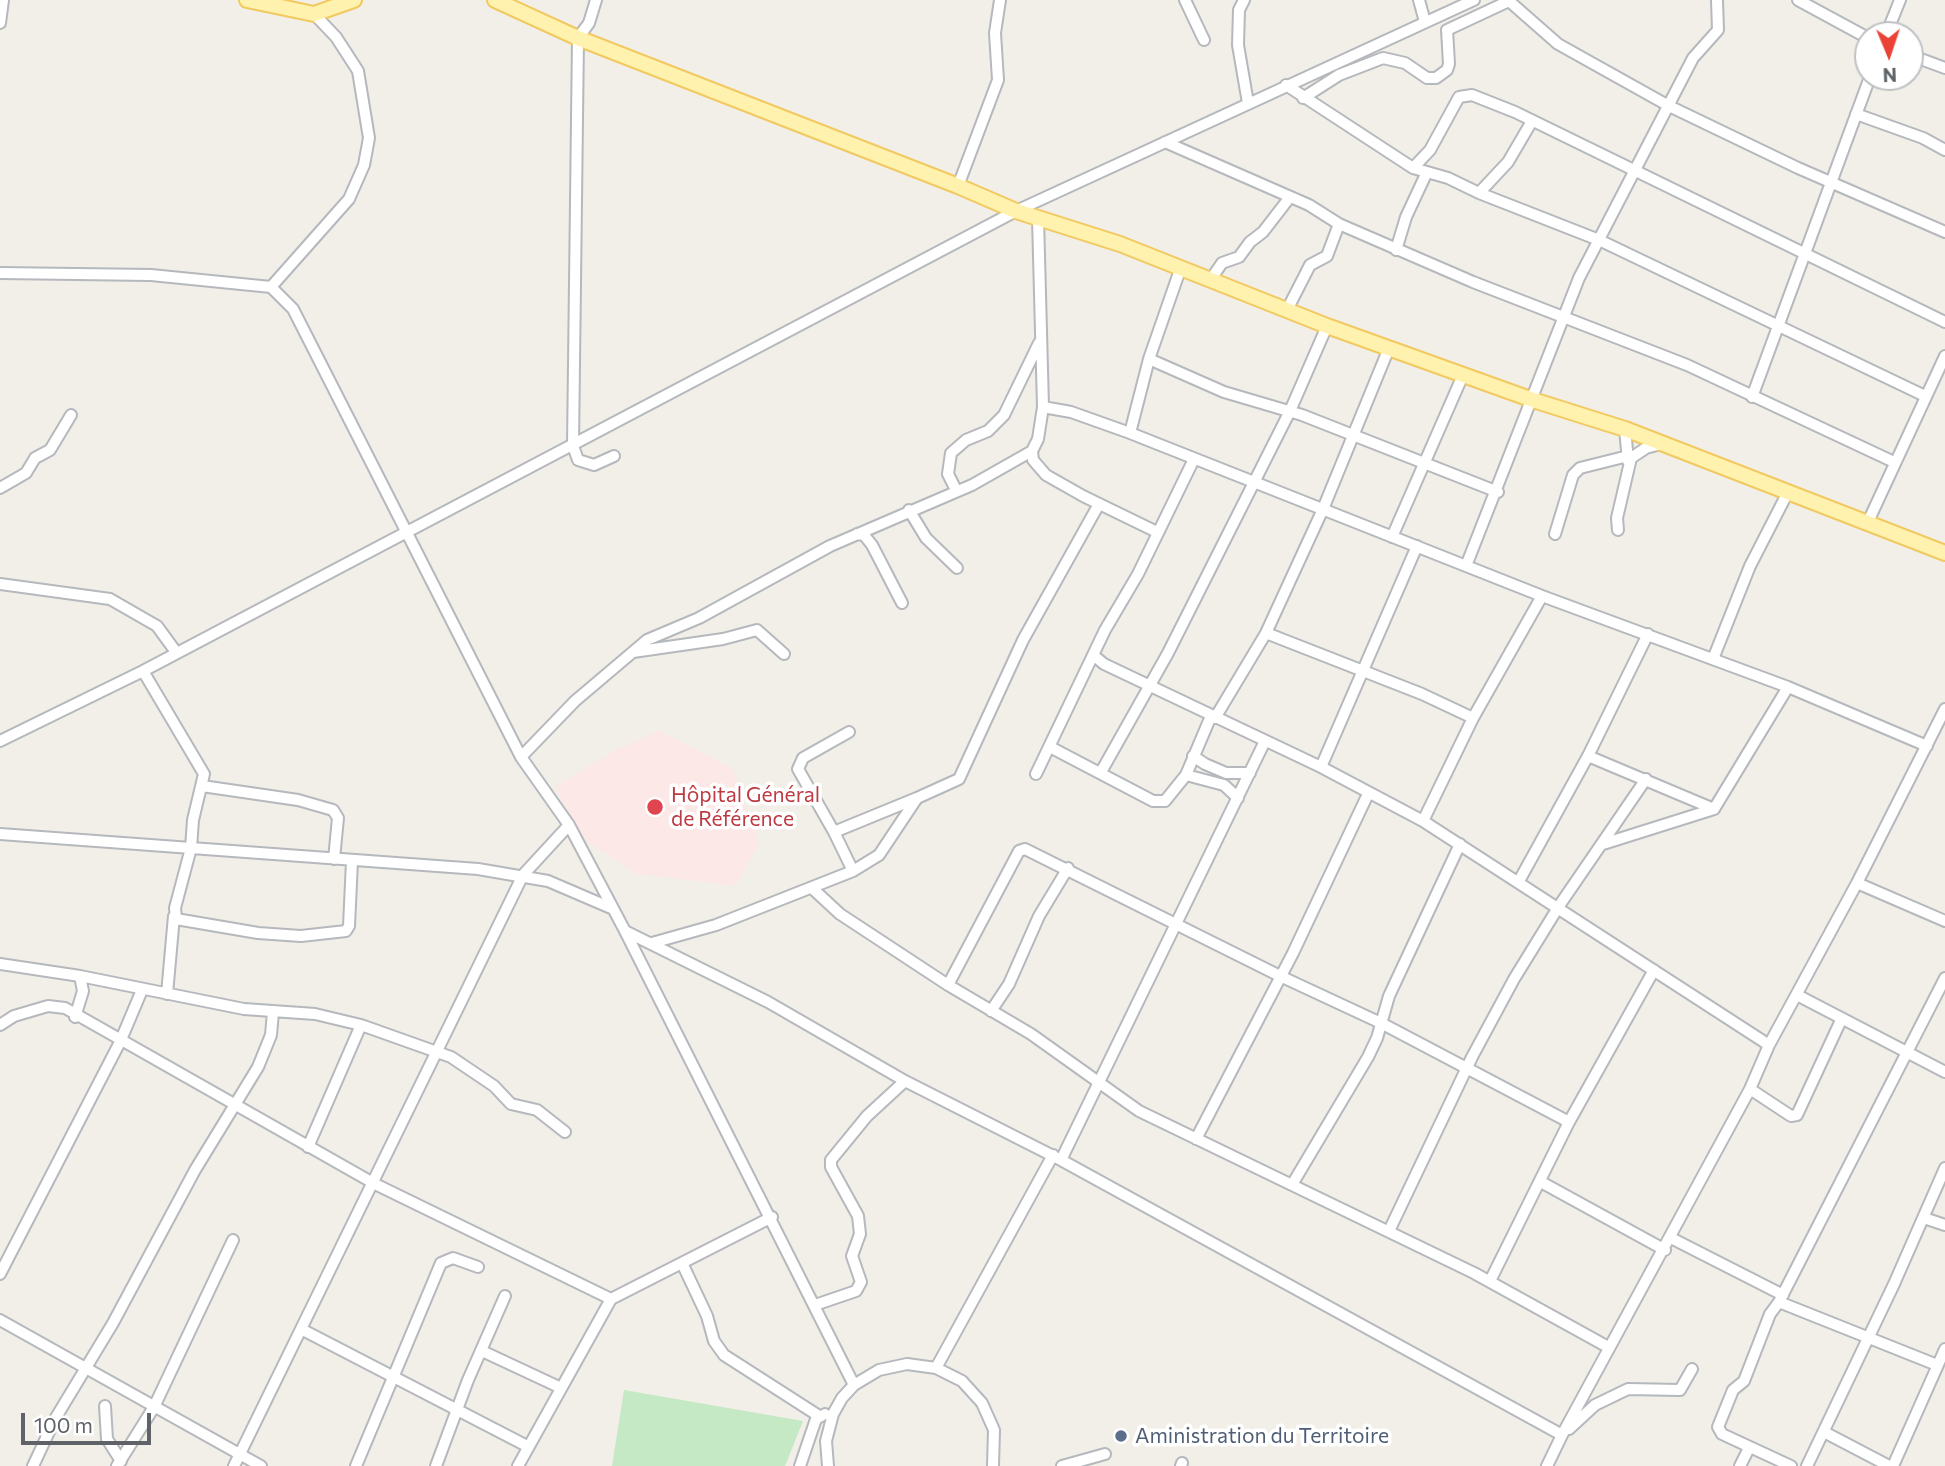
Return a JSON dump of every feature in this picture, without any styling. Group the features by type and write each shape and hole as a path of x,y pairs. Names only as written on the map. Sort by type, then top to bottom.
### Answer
{"main road":[{"path":"247,0 314,14 354,0"},
{"path":"495,0 578,38 1016,211 1181,267 1328,326 1463,375 1664,443 1787,494 1945,553"}],"street":[{"path":"0,23 3,0"},
{"path":"596,0 589,23 578,38 573,446 578,460 594,465 614,456"},
{"path":"958,186 998,80 995,33 1000,0"},
{"path":"1185,0 1204,40"},
{"path":"1244,0 1239,10 1238,45 1248,103"},
{"path":"1419,0 1425,22"},
{"path":"0,741 143,671 1016,211 1474,0"},
{"path":"1304,97 1339,75 1383,58 1405,63 1427,78 1436,78 1447,70 1447,30 1508,0 1558,44 1669,106 1945,232"},
{"path":"1466,566 1498,492 1564,317 1600,240 1693,58 1718,30 1717,0"},
{"path":"1798,0 1854,30"},
{"path":"1892,21 1900,0"},
{"path":"271,286 349,199 364,165 369,138 358,71 336,37 314,14"},
{"path":"1924,60 1945,68"},
{"path":"1286,85 1413,168 1448,178 1479,193 1600,240 1925,396"},
{"path":"1752,397 1865,91"},
{"path":"1413,168 1430,150 1463,96 1476,97 1532,121 1945,322"},
{"path":"1856,114 1923,138 1945,150"},
{"path":"1479,193 1508,162 1532,121"},
{"path":"1165,142 1290,197 1339,225 1687,365 1894,462"},
{"path":"1396,250 1406,217 1427,172"},
{"path":"1212,279 1222,263 1239,257 1250,242 1264,232 1290,197"},
{"path":"1038,218 1042,407 1038,439 1032,451 1033,460 1046,475 1157,532"},
{"path":"1287,310 1310,265 1327,256 1339,225"},
{"path":"1130,433 1149,359 1181,267"},
{"path":"0,273 151,275 271,286 293,309 521,757 569,825 625,930 772,1217 854,1385"},
{"path":"1101,772 1168,653 1290,411 1328,326"},
{"path":"956,490 948,474 951,453 966,440 988,431 1004,415 1041,339"},
{"path":"1050,747 1160,802 1173,795 1186,775 1213,717 1266,633 1323,509 1389,348"},
{"path":"1867,524 1945,356"},
{"path":"1149,359 1224,392 1290,411 1498,492"},
{"path":"1392,537 1463,375"},
{"path":"1042,407 1071,412 1130,433 1542,596 1788,687 1927,746"},
{"path":"0,488 26,473 35,458 50,450 71,415"},
{"path":"1618,530 1628,461 1625,429"},
{"path":"1555,534 1573,475 1580,468 1628,461 1635,454 1664,443"},
{"path":"521,757 545,729 630,652 647,640 699,618 766,579 857,534 972,485 1032,451"},
{"path":"1036,774 1194,458"},
{"path":"1713,659 1750,566 1787,494"},
{"path":"834,832 958,779 964,771 1011,663 1099,504"},
{"path":"909,510 926,538 957,568"},
{"path":"857,534 864,535 872,545 902,603"},
{"path":"1321,767 1417,546"},
{"path":"0,584 110,599 157,626 176,652"},
{"path":"1423,821 1473,718 1542,596"},
{"path":"630,652 723,639 757,630 784,654"},
{"path":"1266,633 1323,657 1362,669 1473,718"},
{"path":"1519,881 1588,756 1648,634"},
{"path":"1093,656 1104,664 1321,767 1423,821 1559,906 1769,1045"},
{"path":"143,671 204,774 193,820 191,848 174,916 167,995"},
{"path":"1603,844 1714,809 1788,687"},
{"path":"1547,1466 1608,1347 1665,1250 1750,1089 1769,1045 1857,883 1945,709"},
{"path":"849,732 803,758 798,769 853,872"},
{"path":"936,1368 1057,1157 1096,1083 1265,741"},
{"path":"1193,756 1226,773 1250,773"},
{"path":"1588,756 1714,809"},
{"path":"1186,775 1224,785 1238,798"},
{"path":"1389,1231 1466,1070 1514,979 1559,906 1646,779"},
{"path":"202,786 298,800 333,810 338,818 334,859"},
{"path":"1196,1139 1280,976 1368,793"},
{"path":"652,943 716,925 853,872 879,855 917,798"},
{"path":"234,1466 375,1184 523,875 569,825"},
{"path":"0,834 352,861 431,863 523,875 548,881 611,908"},
{"path":"1293,1183 1368,1057 1402,966 1460,844"},
{"path":"948,985 1019,851 1025,849 1068,868 1280,976 1381,1023 1569,1122"},
{"path":"174,916 258,933 301,936 346,931 349,926 352,861"},
{"path":"991,1011 1009,984 1039,916 1068,868"},
{"path":"1857,883 1945,921"},
{"path":"813,889 840,914 948,985 1031,1034 1096,1083 1123,1097 1139,1111 1293,1183 1490,1281 1608,1347"},
{"path":"625,930 768,1002 905,1081 1057,1157 1562,1435"},
{"path":"0,964 80,976 167,995 273,1012 315,1014 361,1024 451,1057 494,1086 511,1104 537,1110 565,1132"},
{"path":"1490,1281 1569,1122 1654,970"},
{"path":"75,1017 83,990 80,976"},
{"path":"1791,1466 1721,1434 1718,1423 1733,1391 1744,1381 1770,1314 1781,1299 1945,978"},
{"path":"0,1275 120,1042 142,990"},
{"path":"1797,995 1945,1072"},
{"path":"0,1025 14,1016 48,1006 65,1008 75,1017 234,1103 375,1184 611,1299"},
{"path":"33,1466 234,1103 258,1067 271,1035 273,1012"},
{"path":"1750,1089 1791,1116 1797,1115 1842,1018"},
{"path":"307,1147 361,1024"},
{"path":"815,1305 856,1291 861,1282 852,1256 860,1234 858,1216 831,1167 831,1160 867,1116 905,1081"},
{"path":"1807,1466 1945,1168"},
{"path":"1541,1182 1665,1250"},
{"path":"518,1466 559,1387 611,1299 772,1217"},
{"path":"1924,1218 1945,1225"},
{"path":"1671,1238 1781,1299 1937,1365"},
{"path":"119,1463 154,1407 233,1240"},
{"path":"356,1466 443,1260 453,1258 478,1267"},
{"path":"682,1263 707,1317 714,1341 724,1355 819,1416 833,1414"},
{"path":"436,1466 456,1409 505,1296"},
{"path":"0,1320 261,1466"},
{"path":"302,1329 527,1446"},
{"path":"1824,1432 1891,1466 1945,1349"},
{"path":"482,1351 559,1387"},
{"path":"828,1466 826,1441 833,1414 854,1385 879,1370 898,1366 936,1368 962,1381 982,1403 994,1430 993,1466"},
{"path":"1562,1435 1595,1405 1628,1389 1680,1390 1692,1369"},
{"path":"105,1406 107,1439 119,1463"},
{"path":"800,1466 819,1416"},
{"path":"1740,1466 1749,1448"},
{"path":"1062,1466 1105,1454"}],"shaded area":[{"name":"Hôpital Général de Référence","path":"659,730 733,769 759,844 735,886 637,874 587,842 574,827 555,787 612,752"}],"green space":[{"path":"624,1390 803,1421 785,1466 612,1466"}],"place":[{"name":"Hôpital Général de Référence","path":"655,807"},
{"name":"Aministration du Territoire","path":"1121,1436"}]}
